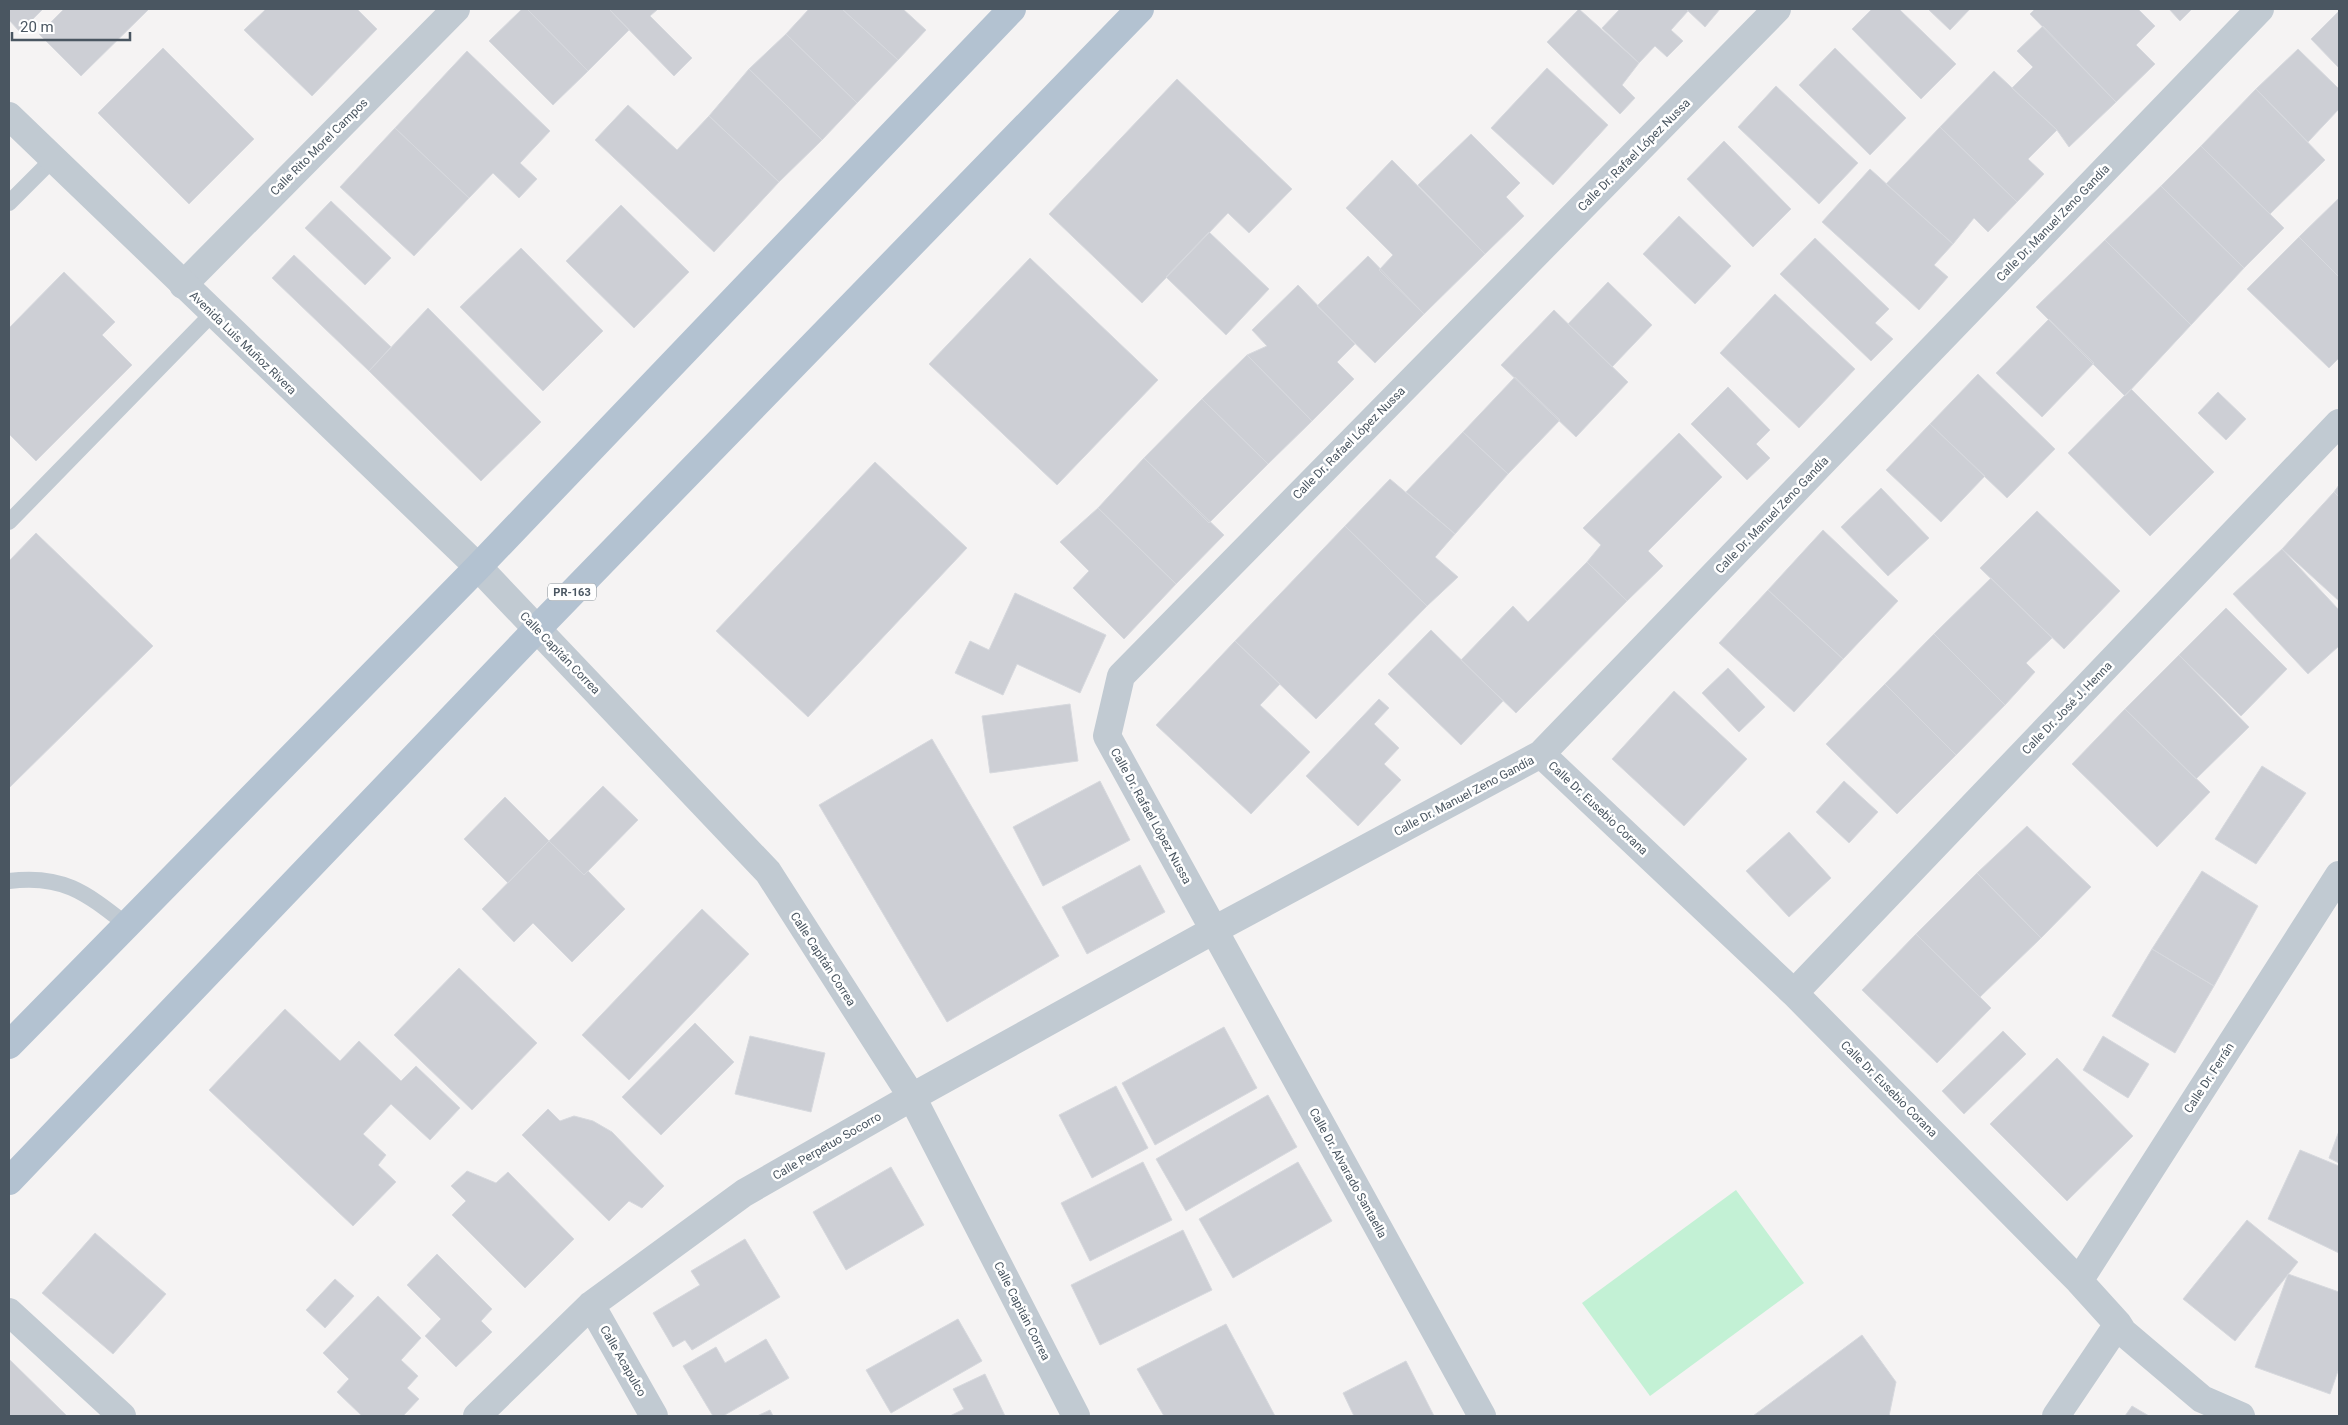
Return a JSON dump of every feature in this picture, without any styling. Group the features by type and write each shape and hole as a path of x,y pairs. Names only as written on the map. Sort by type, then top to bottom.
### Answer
{"main road":[{"path":"9,1045 478,567 1012,9"},
{"name":"PR-163","path":"9,1181 537,629 1140,9"}],"street":[{"name":"Calle Rito Morel Campos","path":"183,285 456,9"},
{"name":"Calle Dr. Rafael López Nussa","path":"1214,930 1107,736 1121,676 1777,9"},
{"name":"Calle Dr. Manuel Zeno Gandía","path":"1214,930 1541,754 2260,9"},
{"name":"Avenida Luis Muñoz Rivera","path":"9,116 212,314 478,567"},
{"name":"Calle Dr. José J. Henna","path":"1794,993 2339,423"},
{"name":"Calle Capitán Correa","path":"478,567 768,872 912,1097 1076,1416"},
{"name":"Calle Dr. Eusebio Corana","path":"1541,754 1794,993 2079,1281 2123,1332 2202,1399 2241,1416"},
{"name":"Calle Dr. Ferrán","path":"2079,1281 2339,875"},
{"name":"Calle Perpetuo Socorro","path":"477,1416 591,1305 744,1193 912,1097 1214,930"},
{"name":"Calle Dr. Alvarado Santaella","path":"1214,930 1482,1416"},
{"name":"Calle Acapulco","path":"591,1305 654,1416"},
{"path":"9,1312 122,1416"},
{"path":"2056,1416 2118,1324"}],"lane":[{"path":"9,203 53,159"},
{"path":"9,522 212,314"},
{"path":"9,881 33,878 68,885 98,903 126,925"}],"green space":[{"path":"1736,1190 1804,1283 1650,1396 1582,1303"}],"building":[{"path":"9,9 43,9 20,32 9,20"},
{"path":"64,9 149,9 81,76 39,34"},
{"path":"266,9 357,9 377,29 312,96 244,30"},
{"path":"522,9 527,9 588,71 553,105 489,41"},
{"path":"527,9 609,9 629,30 588,71"},
{"path":"609,9 658,9 650,16 692,58 674,76"},
{"path":"809,9 842,9 898,60 857,103 786,34"},
{"path":"842,9 903,9 926,30 898,60"},
{"path":"1579,9 1639,63 1622,85 1635,98 1620,114 1547,42"},
{"path":"1620,9 1686,9 1688,11 1671,30 1683,41 1667,57 1655,46 1639,63 1602,28"},
{"path":"1686,9 1720,9 1705,27"},
{"path":"1872,9 1899,9 1956,64 1921,99 1852,29"},
{"path":"1928,9 1970,9 1950,30"},
{"path":"2035,9 2138,9 2155,26 2136,45 2155,64 2116,102 2030,14"},
{"path":"2169,9 2192,9 2180,21"},
{"path":"2339,11 2339,68 2311,39"},
{"path":"2043,26 2116,102 2069,147 2057,130 2012,88 2033,67 2017,51"},
{"path":"786,34 857,103 822,140 749,69"},
{"path":"163,48 254,139 189,204 98,113"},
{"path":"1835,48 1906,118 1870,155 1799,85"},
{"path":"2298,49 2339,89 2339,109 2308,142 2256,89"},
{"path":"467,51 550,131 520,163 537,179 519,198 493,173 469,198 395,128"},
{"path":"1547,68 1608,125 1553,185 1491,128"},
{"path":"749,69 822,140 779,182 709,116"},
{"path":"1994,71 2057,130 2028,159 2044,174 2017,202 1940,127"},
{"path":"1177,79 1292,189 1249,233 1228,213 1142,303 1049,214"},
{"path":"1776,86 1858,163 1819,204 1738,127"},
{"path":"2256,89 2325,160 2270,214 2201,146"},
{"path":"628,105 677,150 709,116 779,182 714,252 595,140"},
{"path":"1940,127 2017,202 1988,232 1974,218 1953,244 1886,184"},
{"path":"395,128 469,198 414,256 340,187"},
{"path":"1471,134 1520,183 1506,197 1524,216 1485,254 1418,185"},
{"path":"1724,141 1791,209 1753,247 1687,179"},
{"path":"2201,146 2284,228 2244,268 2161,186"},
{"path":"1392,160 1485,254 1424,314 1379,270 1393,255 1346,208"},
{"path":"1870,169 1953,244 1934,265 1948,277 1919,310 1822,222"},
{"path":"2161,186 2244,268 2191,325 2105,240"},
{"path":"2339,198 2339,277 2299,237"},
{"path":"331,201 391,258 365,285 305,228"},
{"path":"621,205 689,272 634,328 566,261"},
{"path":"1679,216 1731,266 1695,304 1643,254"},
{"path":"1209,232 1269,289 1226,335 1166,277"},
{"path":"2299,237 2339,277 2339,358 2329,368 2247,289"},
{"path":"1815,238 1889,309 1875,323 1893,339 1871,361 1780,274"},
{"path":"2105,240 2191,325 2125,396 2036,307"},
{"path":"521,248 603,331 543,391 460,307"},
{"path":"294,255 391,347 369,371 272,278"},
{"path":"1368,256 1424,314 1375,363 1317,306"},
{"path":"1030,258 1158,380 1057,485 929,364"},
{"path":"64,272 115,322 102,335 132,365 36,461 9,434 9,328"},
{"path":"1608,282 1652,325 1612,367 1568,324"},
{"path":"1298,285 1355,344 1337,362 1354,379 1312,421 1247,355 1267,346 1252,330"},
{"path":"1775,294 1855,369 1799,428 1720,353"},
{"path":"428,308 541,422 481,481 369,371"},
{"path":"1554,310 1628,382 1576,437 1501,365"},
{"path":"2049,319 2094,363 2042,417 1996,373"},
{"path":"1247,355 1312,421 1268,464 1202,399"},
{"path":"1978,374 2055,449 2007,498 1930,424"},
{"path":"1515,377 1560,420 1508,474 1463,432"},
{"path":"1728,387 1770,430 1756,444 1770,458 1747,480 1691,424"},
{"path":"2131,389 2214,472 2150,536 2068,453"},
{"path":"2218,392 2246,419 2226,440 2198,413"},
{"path":"1202,399 1268,464 1209,523 1144,458"},
{"path":"1930,424 1985,476 1941,522 1886,470"},
{"path":"1463,432 1508,474 1455,534 1406,492"},
{"path":"1679,433 1722,477 1648,551 1663,566 1627,601 1587,562 1601,545 1583,528"},
{"path":"1144,458 1224,535 1176,584 1098,508"},
{"path":"875,462 967,548 808,717 716,631"},
{"path":"1390,479 1455,534 1435,557 1458,577 1427,606 1345,526"},
{"path":"2339,485 2339,497 2334,492"},
{"path":"1881,488 1929,538 1888,576 1841,527"},
{"path":"2334,492 2339,497 2339,601 2282,549"},
{"path":"1098,508 1176,584 1124,639 1073,588 1089,571 1060,542"},
{"path":"2037,511 2120,591 2064,649 1980,568"},
{"path":"1345,526 1427,606 1316,719 1235,641"},
{"path":"1823,530 1898,601 1843,659 1768,590"},
{"path":"36,533 153,646 9,788 9,561"},
{"path":"2282,549 2339,610 2339,646 2308,674 2233,594"},
{"path":"1587,562 1627,601 1516,713 1461,660 1513,606 1528,622"},
{"path":"1991,578 2052,638 2026,663 2035,672 2005,705 1934,634"},
{"path":"1768,590 1843,659 1794,712 1719,643"},
{"path":"1015,593 1106,635 1080,693 1017,664 1003,695 955,673 970,641 989,650"},
{"path":"2226,608 2287,669 2241,716 2179,655"},
{"path":"1431,630 1503,701 1461,745 1388,674"},
{"path":"1934,634 2005,705 1956,755 1885,684"},
{"path":"1235,641 1280,684 1260,705 1310,752 1251,814 1156,725"},
{"path":"2179,655 2249,727 2196,779 2125,709"},
{"path":"1728,668 1765,707 1739,732 1702,693"},
{"path":"1885,684 1956,755 1897,814 1826,744"},
{"path":"1674,691 1747,759 1684,826 1612,759"},
{"path":"1379,699 1389,708 1374,724 1399,748 1384,764 1401,780 1358,826 1306,776"},
{"path":"1070,704 1078,761 990,773 982,716"},
{"path":"2125,709 2210,792 2157,847 2072,764"},
{"path":"932,739 1059,956 947,1022 819,805"},
{"path":"2262,766 2306,793 2256,864 2215,839"},
{"path":"1100,781 1130,840 1043,886 1013,827"},
{"path":"1844,781 1878,812 1849,843 1816,812"},
{"path":"603,786 638,820 584,875 549,841"},
{"path":"505,797 549,841 508,883 464,839"},
{"path":"2027,826 2091,887 2041,938 1977,873"},
{"path":"1789,832 1831,878 1789,917 1746,871"},
{"path":"549,841 584,875 588,871 625,909 572,962 533,923 514,942 482,909"},
{"path":"1140,865 1165,912 1087,954 1062,907"},
{"path":"2202,871 2258,906 2214,986 2152,949"},
{"path":"1977,873 2041,938 1980,997 1916,934"},
{"path":"702,909 749,954 629,1080 582,1035"},
{"path":"1916,934 1991,1008 1937,1063 1862,990"},
{"path":"2152,949 2214,986 2175,1053 2112,1016"},
{"path":"459,968 537,1043 472,1110 394,1035"},
{"path":"285,1009 340,1061 359,1041 401,1081 416,1066 460,1108 430,1140 391,1104 363,1134 386,1155 378,1165 396,1182 353,1226 209,1090"},
{"path":"695,1023 734,1062 661,1135 622,1097"},
{"path":"1224,1027 1257,1088 1155,1145 1122,1083"},
{"path":"2003,1031 2026,1054 1964,1114 1942,1091"},
{"path":"750,1036 825,1053 811,1112 735,1094"},
{"path":"2103,1036 2149,1064 2128,1098 2083,1070"},
{"path":"2057,1058 2133,1136 2067,1201 1990,1124"},
{"path":"1116,1086 1148,1148 1092,1178 1059,1115"},
{"path":"1268,1095 1297,1147 1186,1211 1156,1159"},
{"path":"548,1109 560,1121 574,1116 593,1121 612,1132 664,1186 642,1208 629,1201 609,1221 522,1135"},
{"path":"2339,1131 2339,1163 2329,1158"},
{"path":"2300,1150 2339,1166 2339,1253 2268,1219"},
{"path":"1143,1162 1172,1220 1090,1261 1061,1203"},
{"path":"1298,1162 1332,1221 1233,1278 1199,1219"},
{"path":"891,1167 924,1225 846,1270 813,1212"},
{"path":"467,1171 496,1183 508,1172 574,1239 525,1288 452,1215 466,1201 451,1186"},
{"path":"2247,1220 2298,1262 2235,1341 2183,1299"},
{"path":"1183,1230 1212,1290 1100,1345 1071,1285"},
{"path":"95,1233 166,1294 113,1354 42,1293"},
{"path":"745,1239 780,1297 692,1350 685,1340 673,1347 653,1313 700,1285 691,1271"},
{"path":"437,1254 492,1309 481,1321 492,1332 456,1367 425,1336 441,1319 407,1285"},
{"path":"2288,1274 2339,1292 2339,1368 2330,1394 2255,1367"},
{"path":"335,1279 354,1296 325,1328 306,1310"},
{"path":"378,1296 421,1338 401,1360 418,1376 407,1388 419,1399 403,1416 362,1416 337,1392 349,1379 323,1353"},
{"path":"958,1319 982,1361 891,1413 866,1370"},
{"path":"1226,1324 1275,1416 1164,1416 1137,1369"},
{"path":"1862,1335 1896,1382 1889,1416 1753,1416"},
{"path":"766,1339 789,1378 723,1416 713,1416 683,1366 716,1347 725,1363"},
{"path":"9,1359 67,1416 9,1416"},
{"path":"1406,1361 1434,1416 1354,1416 1343,1393"},
{"path":"985,1374 1005,1416 950,1416 964,1409 953,1389"},
{"path":"2132,1406 2149,1416 2125,1416"},
{"path":"770,1410 773,1416 757,1416"}]}
